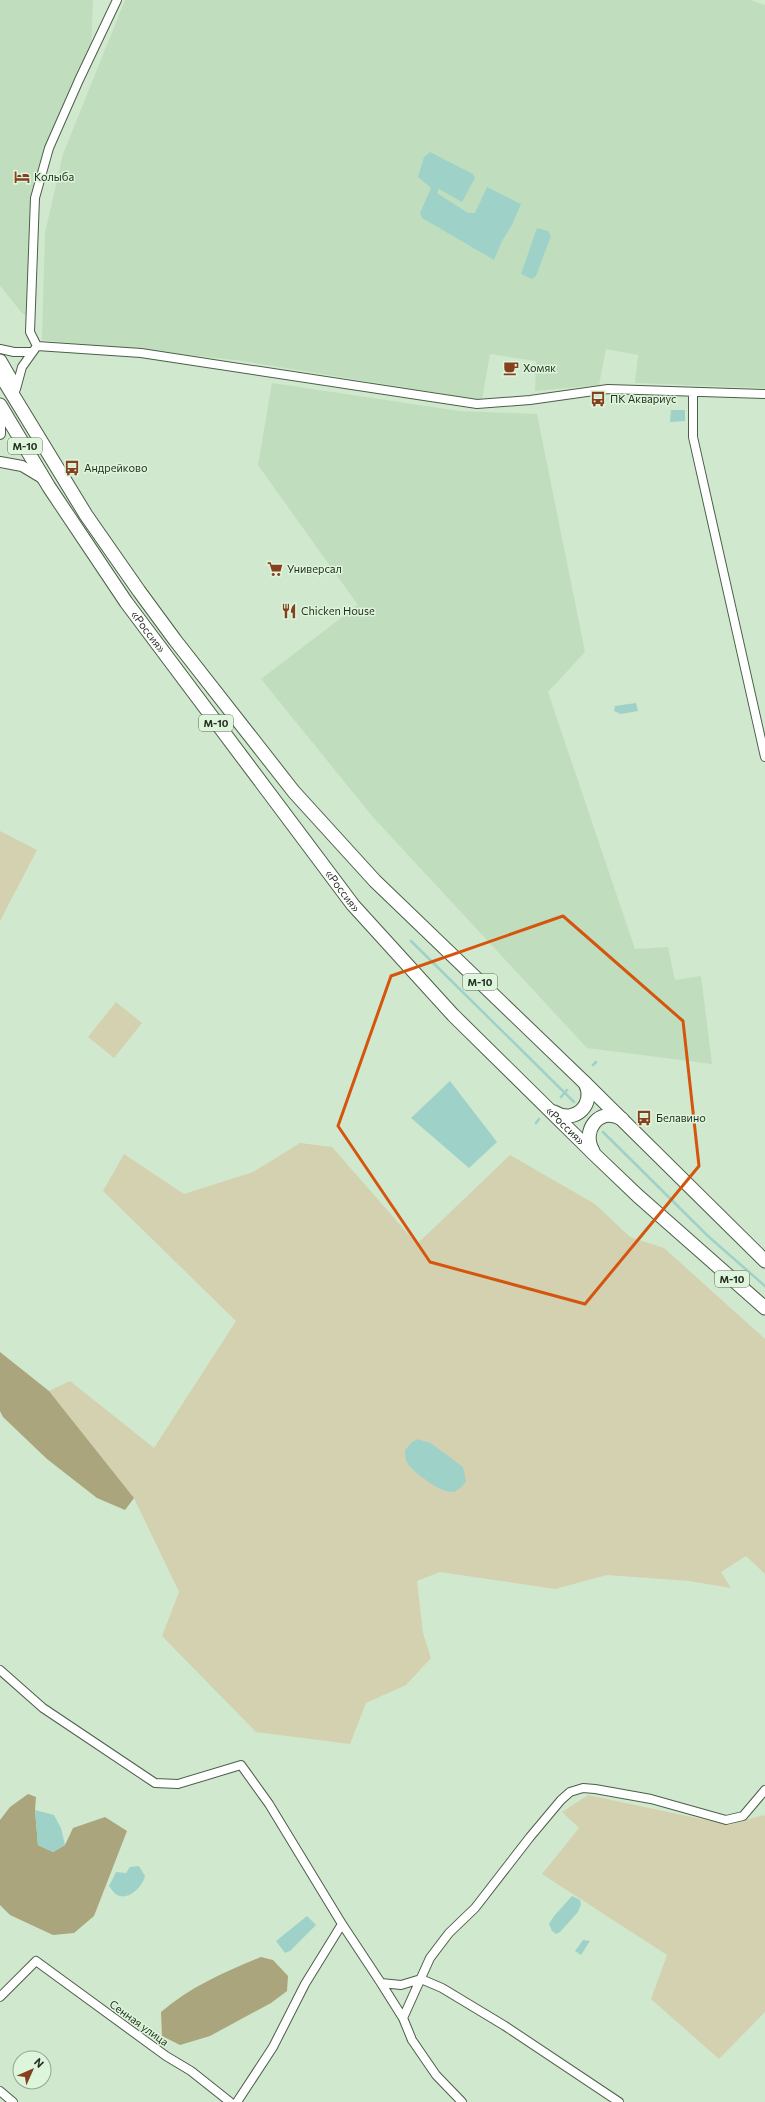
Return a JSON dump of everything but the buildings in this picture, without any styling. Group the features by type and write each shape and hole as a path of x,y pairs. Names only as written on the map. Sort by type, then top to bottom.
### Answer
{"highway":[{"path":"0,361 92,511 180,637 190,659"},
{"name":"«Россия»","path":"0,374 86,515 190,659 294,792 375,881 622,1119 765,1261"},
{"name":"«Россия»","path":"0,405 49,487 126,602 353,905 453,1015 594,1154 638,1196 765,1308"},
{"path":"551,1110 567,1117 579,1113 586,1105 588,1099 588,1092 585,1083"},
{"path":"594,1154 588,1139 589,1132 594,1123 599,1118 609,1115 622,1119"}],"street":[{"path":"16,389 20,372 34,349 30,332 35,198 48,148 78,80 117,0"},
{"path":"0,349 14,352 34,349 141,353 477,404 530,400 608,389 693,393 765,394"},
{"path":"693,393 693,437 765,757"},
{"path":"0,410 0,434"},
{"path":"0,462 13,463 26,467 40,476 49,487"},
{"path":"0,1670 43,1708 155,1782 178,1784 240,1765 269,1804 342,1924 403,2018 412,2040 436,2074 462,2102"},
{"path":"403,2018 430,1958 449,1933 475,1908 534,1832 561,1800 570,1792 583,1788 595,1788 651,1799 726,1820 743,1816 765,1790"},
{"path":"236,2102 273,2047 305,1984 342,1924"},
{"name":"Сенная улица","path":"0,1997 36,1961 166,2056 191,2071 230,2102"},
{"path":"381,1983 400,1985 421,1979 442,1988 505,2026 619,2102"},
{"path":"0,2091 13,2102"}],"highlighted area":[{"path":"563,916 683,1021 699,1166 585,1304 430,1262 338,1126 391,976"}],"shaded area":[{"name":"Колыба","path":"0,0 93,0 91,53 49,148 39,197 32,320 22,313 0,286"},
{"path":"125,0 751,0 765,5 765,388 635,383 638,355 606,349 599,385 535,391 536,361 490,354 482,400 236,360 42,340 45,233 63,154"},
{"path":"272,383 460,411 537,414 585,652 548,692 635,949 668,947 675,980 701,976 712,1064 587,1048 372,816 261,679 358,605 258,465"},
{"path":"0,831 37,850 0,921"},
{"path":"116,1002 142,1023 114,1058 88,1037"},
{"path":"300,1143 332,1147 417,1244 510,1155 595,1204 630,1237 664,1248 765,1339 765,1574 746,1556 721,1572 731,1588 689,1581 607,1575 555,1589 440,1572 417,1581 423,1633 431,1658 406,1685 366,1703 350,1744 256,1732 162,1636 179,1592 134,1498 49,1391 70,1381 154,1448 236,1321 103,1191 124,1154 184,1194 253,1172","holes":["418,1439 431,1443 442,1451 452,1492 439,1488 419,1475"]},
{"path":"0,1352 49,1391 134,1498 125,1510 97,1498 47,1459 3,1417 0,1411"},
{"path":"28,1794 36,1797 35,1810 38,1845 53,1852 65,1845 73,1828 105,1817 127,1831 94,1916 74,1933 53,1935 10,1915 0,1905 0,1820 10,1807"},
{"path":"588,1795 729,1825 763,1815 765,1816 765,2012 719,2059 651,1999 667,1955 542,1874 579,1828 562,1812"},
{"path":"261,1957 273,1960 288,1976 287,1991 271,2003 210,2036 180,2045 162,2036 161,2012 172,2003 209,1980"}],"water":[{"path":"430,152 473,174 475,178 462,202 439,189 437,193 468,213 475,213 487,187 521,204 494,260 422,218 420,213 431,188 418,177 424,157"},
{"path":"537,228 548,231 551,236 536,276 532,279 521,274"},
{"path":"671,410 685,410 685,421 670,422"},
{"path":"636,703 638,711 621,714 614,711 615,706"},
{"path":"450,1081 497,1142 469,1168 411,1118"},
{"path":"418,1439 431,1443 463,1467 466,1481 460,1488 451,1492 440,1489 414,1471 407,1462 405,1450 412,1442"},
{"path":"35,1810 54,1815 61,1828 65,1845 53,1852 38,1845"},
{"path":"139,1866 145,1876 139,1887 132,1893 124,1896 120,1896 115,1893 109,1886 116,1872 126,1873 130,1867"},
{"path":"572,1896 580,1900 581,1904 578,1912 560,1932 556,1934 552,1931 549,1924 554,1916"},
{"path":"307,1916 316,1925 290,1951 285,1953 276,1941"},
{"path":"583,1940 590,1941 581,1955 575,1951"}],"waterway":[{"path":"411,941 574,1102"},
{"path":"593,1065 596,1062"},
{"path":"561,1097 567,1090"},
{"path":"536,1123 539,1119"},
{"path":"603,1132 709,1237 765,1286"}],"place":[{"name":"Колыба","path":"22,177"},
{"name":"Хомяк","path":"511,368"},
{"name":"ПК Аквариус","path":"598,399"},
{"name":"Андрейково","path":"72,468"},
{"name":"Универсал","path":"275,569"},
{"name":"Chicken House","path":"289,611"},
{"name":"Белавино","path":"644,1118"}]}
